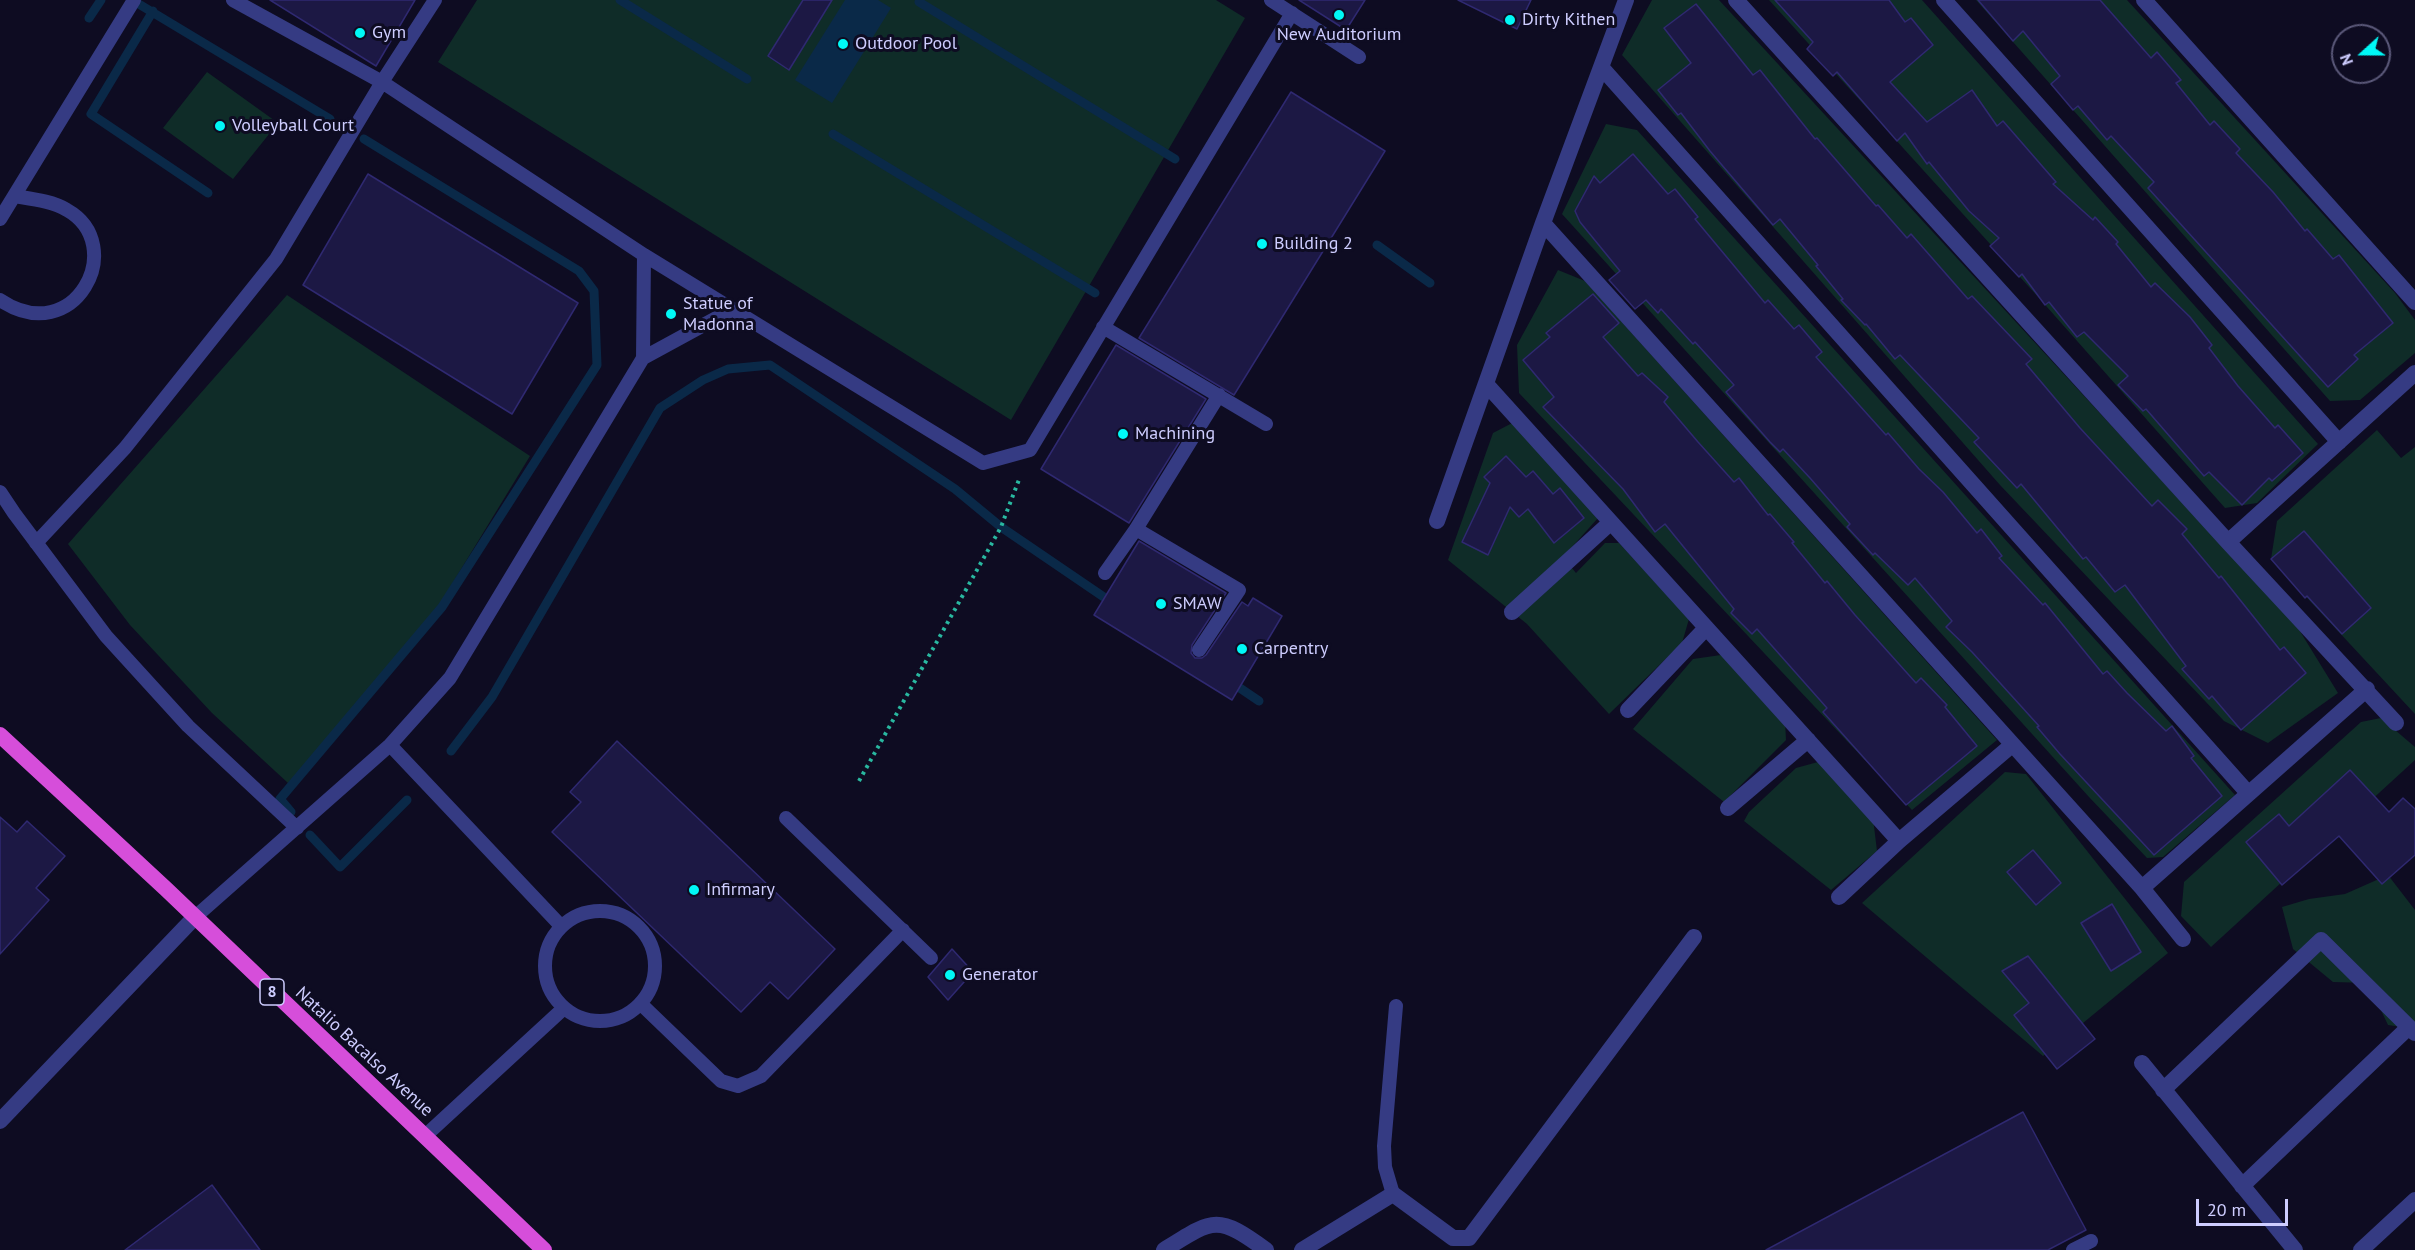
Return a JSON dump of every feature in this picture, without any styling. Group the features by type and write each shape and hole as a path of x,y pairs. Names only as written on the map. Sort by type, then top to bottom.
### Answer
{"highway":[{"name":"Natalio Bacalso Avenue","path":"0,735 166,889 544,1250"}],"street":[{"path":"1437,521 1543,223 1626,0"},
{"path":"1736,0 2228,542 2397,723"},
{"path":"1944,0 2340,442"},
{"path":"2144,0 2415,302"},
{"path":"1602,68 2248,793"},
{"path":"1543,223 2142,888 2183,939"},
{"path":"2228,542 2415,373"},
{"path":"1487,385 1899,842"},
{"path":"1512,612 1610,523"},
{"path":"1628,710 1706,628"},
{"path":"2142,888 2367,689"},
{"path":"1728,808 1808,740"},
{"path":"1839,897 2012,745"},
{"path":"0,1121 194,918"},
{"path":"1302,1250 1393,1194 1453,1238 1469,1238 1694,937"},
{"path":"2163,1089 2321,940 2412,1030 2242,1186"},
{"path":"2142,1063 2295,1250"},
{"path":"2361,1250 2415,1200"},
{"path":"1164,1250 1203,1226 1227,1225 1266,1250"}],"lane":[{"path":"0,219 134,0"},
{"path":"232,0 382,82 644,255 983,463 1030,450 1292,13"},
{"path":"36,543 125,448 276,259 382,82 435,0"},
{"path":"1271,0 1359,57"},
{"path":"0,300 20,311 36,314 52,312 67,306 79,296 88,283 93,268 94,252 90,236 70,211 55,204 14,196"},
{"path":"643,358 644,255"},
{"path":"194,918 390,746 450,678 643,358 733,309"},
{"path":"1103,327 1266,424"},
{"path":"1105,573 1136,529 1219,395"},
{"path":"0,492 106,636 188,726 297,828"},
{"path":"1136,529 1239,590 1199,650"},
{"path":"390,746 561,926"},
{"path":"786,818 931,958"},
{"path":"592,911 608,911 624,916 639,927 649,940 655,965 651,990 641,1004 624,1016 604,1022 582,1019 564,1008 550,990 545,968 549,946 561,926 575,917 592,911"},
{"path":"641,1004 721,1082 738,1086 761,1076 903,930"},
{"path":"1393,1194 1385,1167 1384,1146 1396,1006"},
{"path":"425,1136 564,1008"},
{"path":"2073,1250 2091,1241"}],"path":[{"path":"859,781 1001,527 1030,450"}],"green space":[{"path":"477,0 1216,0 1245,18 1011,420 438,62"},
{"path":"1652,0 1719,0 2298,628 2338,693 2268,743 2224,721 2000,485 1622,55"},
{"path":"1769,0 1922,0 2318,444 2257,503 2225,508 2039,298"},
{"path":"1976,0 2127,0 2395,293 2415,320 2415,353 2360,400 2330,401"},
{"name":"Volleyball Court","path":"207,72 278,123 233,179 163,128"},
{"path":"1606,124 1637,130 2235,795 2163,857 2147,858 2089,797 1562,214"},
{"path":"1558,270 1585,281 1997,740 1912,810 1519,393 1517,345"},
{"path":"287,295 530,456 427,625 373,695 288,783 212,713 130,625 68,544"},
{"path":"1518,420 1598,518 1563,557 1576,573 1605,543 1619,543 1689,619 1682,643 1609,714 1527,624 1448,560 1493,433"},
{"path":"2377,430 2401,458 2415,447 2415,714 2271,559 2277,521"},
{"path":"1721,655 1785,721 1786,740 1724,802 1633,729 1693,659"},
{"path":"2381,718 2415,747 2415,760 2211,947 2181,916 2184,882 2361,722"},
{"path":"1818,762 1873,818 1877,851 1831,890 1744,821 1749,812 1796,768"},
{"path":"2005,772 2026,774 2168,953 2043,1056 1862,903"},
{"path":"2388,875 2415,910 2415,1029 2388,1025 2368,983 2333,982 2293,949 2282,907 2309,899 2345,894"}],"water":[{"name":"Outdoor Pool","path":"845,0 878,0 891,8 832,103 795,80"}],"building":[{"name":"Gym","path":"270,0 415,0 376,66"},
{"path":"803,0 832,0 789,70 768,56"},
{"name":"New Auditorium","path":"1299,0 1365,0 1346,30"},
{"name":"Dirty Kithen","path":"1458,0 1531,0 1517,29"},
{"path":"1775,0 1889,0 1905,22 1911,18 1933,45 1890,82 1927,122 1972,90 1997,126 2003,121 2056,182 2053,184 2093,220 2095,217 2118,242 2116,244 2151,287 2155,283 2190,317 2212,345 2209,348 2238,386 2275,428 2278,425 2303,453 2272,481 2269,478 2242,505 2209,472 2204,476 2146,409 2143,411 2118,385 2128,376 2084,332 2077,337 2049,302 2045,305 2022,274 2019,277 1990,246 1999,238 1969,211 1929,162 1927,164 1905,133 1897,141 1837,72 1833,76 1807,49 1813,42"},
{"path":"1978,0 2100,0 2151,58 2157,52 2181,80 2176,83 2210,125 2214,121 2240,149 2236,153 2273,192 2305,231 2307,229 2333,259 2339,255 2393,323 2354,355 2358,359 2328,387 2148,188 2154,182 2111,136 2107,140 2078,106 2073,110 2051,84 2060,76 2023,31 2013,41"},
{"path":"1696,4 1753,75 1760,70 1815,139 1817,138 1876,206 1878,205 1907,238 1911,234 1968,299 1972,296 2032,359 2026,364 2080,428 2152,506 2158,500 2187,529 2182,534 2219,578 2221,576 2280,650 2284,647 2306,673 2241,730 2212,696 2209,699 2182,669 2186,666 2125,585 2115,592 2086,557 2083,559 2021,484 2017,488 1974,442 1979,438 1900,355 1895,359 1866,324 1841,300 1843,299 1816,266 1818,265 1780,219 1773,225 1681,113 1678,115 1658,90 1691,63 1664,28"},
{"name":"Building 2","path":"1291,92 1385,151 1234,395 1139,338"},
{"path":"1633,154 1668,194 1675,189 1698,217 1695,219 1765,303 1768,300 1794,329 1799,325 1822,352 1816,357 1886,435 1888,433 1919,469 1943,492 1977,533 1981,529 2002,556 1999,558 2043,605 2045,603 2103,674 2107,671 2166,731 2172,726 2194,756 2191,758 2222,796 2154,855 2060,754 2037,727 2039,726 1972,652 1946,627 1952,621 1915,578 1908,585 1875,553 1873,555 1847,527 1850,524 1810,478 1783,449 1780,452 1770,442 1726,392 1734,385 1695,342 1693,344 1661,309 1658,313 1646,300 1635,309 1609,280 1620,271 1580,222 1575,211 1594,176 1600,183"},
{"path":"368,174 578,303 512,414 303,285"},
{"path":"1593,294 1619,323 1603,337 1638,376 1642,373 1668,397 1664,402 1698,442 1734,482 1739,478 1768,515 1770,514 1794,542 1792,543 1825,583 1827,581 1916,683 1921,678 1947,705 1945,707 1977,746 1906,805 1823,712 1827,708 1757,629 1752,634 1731,613 1734,609 1665,524 1655,532 1623,489 1543,407 1554,397 1523,360 1550,337 1546,333"},
{"name":"Machining","path":"1116,345 1206,399 1129,523 1041,469"},
{"path":"1506,456 1526,477 1533,471 1553,494 1560,488 1584,518 1554,543 1528,509 1519,517 1510,507 1488,555 1462,542 1490,483 1484,477"},
{"path":"2304,531 2371,608 2342,634 2307,596 2305,598 2271,559"},
{"name":"SMAW","path":"1139,541 1226,593 1192,645 1191,653 1195,658 1202,658 1206,655 1242,602 1248,606 1253,598 1282,616 1232,700 1094,615"},
{"name":"Infirmary","path":"617,741 835,949 788,999 770,982 741,1012 552,832 581,802 570,792"},
{"path":"2350,770 2389,812 2403,798 2415,809 2415,855 2382,884 2339,836 2282,885 2246,842 2279,814 2289,826"},
{"path":"0,817 17,832 27,821 65,856 36,888 49,900 0,954"},
{"path":"2033,850 2061,883 2036,905 2007,872"},
{"path":"2112,904 2141,952 2111,971 2081,923"},
{"name":"Generator","path":"952,949 973,972 948,1000 928,977"},
{"path":"2028,956 2095,1039 2057,1069 2014,1015 2029,1003 2002,971"},
{"path":"2023,1112 2086,1230 2048,1250 1766,1250"},
{"path":"212,1185 260,1250 125,1250"}],"waterway":[{"path":"89,18 101,0"},
{"path":"132,0 330,119"},
{"path":"620,0 747,79"},
{"path":"919,2 1175,159"},
{"path":"153,11 91,114 208,193"},
{"path":"833,134 1095,293"},
{"path":"291,812 280,799 442,607 597,365 594,291 579,271 364,139"},
{"path":"1377,245 1430,283"},
{"path":"451,751 492,697 660,408 703,380 728,369 770,365 955,489 1001,527 1114,604"},
{"path":"1231,682 1259,701"},
{"path":"310,835 340,867 407,800"}],"place":[{"name":"New Auditorium","path":"1339,15"},
{"name":"Dirty Kithen","path":"1510,20"},
{"name":"Gym","path":"360,33"},
{"name":"Outdoor Pool","path":"843,44"},
{"name":"Volleyball Court","path":"220,126"},
{"name":"Building 2","path":"1262,244"},
{"name":"Statue of Madonna","path":"671,314"},
{"name":"Machining","path":"1123,434"},
{"name":"SMAW","path":"1161,604"},
{"name":"Carpentry","path":"1242,649"},
{"name":"Infirmary","path":"694,890"},
{"name":"Generator","path":"950,975"}]}
